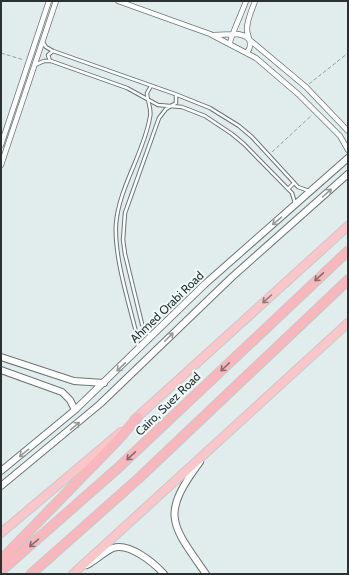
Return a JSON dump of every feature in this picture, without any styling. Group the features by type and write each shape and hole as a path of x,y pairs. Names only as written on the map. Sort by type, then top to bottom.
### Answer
{"highway":[{"name":"Cairo, Suez Road","path":"1,533 138,417 348,226"},
{"name":"Cairo, Suez Road","path":"1,570 118,468 348,251"},
{"path":"31,574 138,479 348,280"},
{"path":"75,571 348,323"},
{"path":"1,560 117,441 138,417"}],"street":[{"path":"1,145 49,1"},
{"path":"1,165 56,1"},
{"path":"121,1 210,34 246,52 284,80 340,136 348,150"},
{"path":"230,44 230,40 239,23 246,1"},
{"path":"246,52 250,49 248,24 255,1"},
{"path":"210,34 242,35 306,87 347,131 340,136"},
{"name":"Ahmed Orabi Road","path":"1,471 75,410 223,268 348,158"},
{"name":"Ahmed Orabi Road","path":"1,486 106,399 232,277 348,174"},
{"path":"223,268 232,277"},
{"path":"1,357 80,383 104,383"},
{"path":"1,370 62,392 70,400 75,410"},
{"path":"35,382 38,370"},
{"path":"206,574 176,529 174,513 183,487 210,449"},
{"path":"75,571 113,548 121,547 140,555 164,574"}],"lane":[{"path":"42,41 46,47 53,51 175,94 225,116 252,137 294,183 301,189 311,191"},
{"path":"51,61 48,55 53,51"},
{"path":"34,65 41,61 51,61 127,88 158,105 188,109 205,116 219,124 244,144 294,196 294,207"},
{"path":"138,351 135,328 118,254 116,224 123,196 149,123 151,108 147,93 151,86"},
{"path":"153,336 146,332 142,324 125,254 123,226 129,199 156,126 162,113 177,101 175,94"},
{"path":"149,123 153,123 156,126"},
{"path":"288,189 294,183"},
{"path":"135,328 142,324"}],"path":[{"path":"1,53 28,62"},
{"path":"306,87 348,53"},
{"path":"268,155 316,112"}]}
